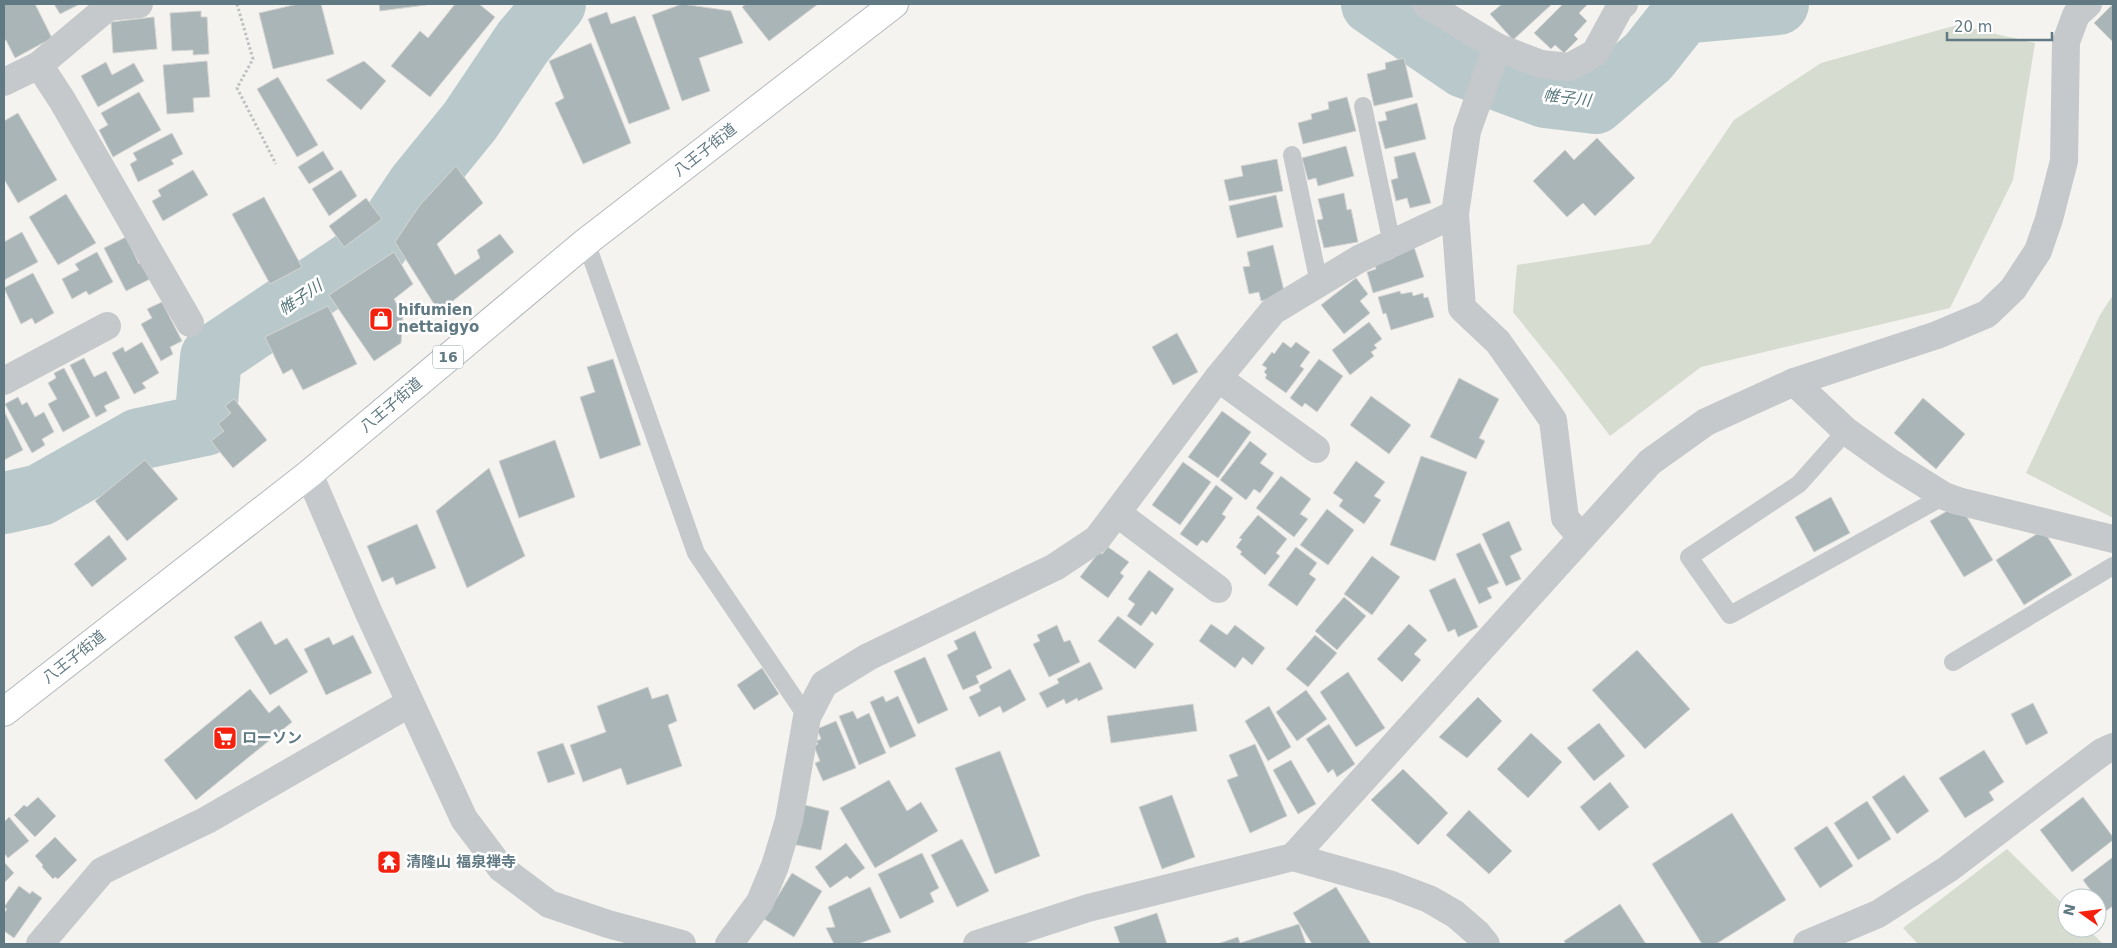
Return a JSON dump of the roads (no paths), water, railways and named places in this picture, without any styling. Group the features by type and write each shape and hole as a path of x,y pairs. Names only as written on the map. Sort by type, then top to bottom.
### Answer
{"highway":[{"name":"八王子街道","path":"4,712 309,474 586,242 894,4"}],"street":[{"path":"4,82 39,65 108,5 138,4"},
{"path":"1426,4 1494,55 1569,67 1595,53 1620,7 1624,4"},
{"path":"1293,857 1650,462 1706,422 1794,382 1937,335 1978,318 1987,314 2013,289 2038,251 2051,211 2064,161 2066,42 2076,15 2088,4"},
{"path":"1494,55 1467,131 1455,214 1462,308 1498,342 1553,420 1565,518 1581,537"},
{"path":"39,65 62,100 190,323"},
{"path":"730,944 760,902 775,866 789,820 807,717 824,684 868,657 1055,567 1097,539 1218,378 1273,311 1359,259 1455,214"},
{"path":"4,381 107,326"},
{"path":"1218,378 1316,449"},
{"path":"1794,382 1846,431 1891,463 1944,496 2113,539"},
{"path":"309,474 368,611 464,819 501,868 549,904 608,924 682,944"},
{"path":"1117,513 1218,589"},
{"path":"40,944 102,871 207,820 410,703"},
{"path":"1807,944 1878,914 1894,904 1948,868 2102,752 2113,747"},
{"path":"977,944 1088,908 1293,857 1392,885 1429,899 1455,914 1477,933 1486,944"}],"lane":[{"path":"1363,106 1392,244"},
{"path":"1292,155 1319,283"},
{"path":"586,242 696,553 807,717"},
{"path":"1846,431 1799,484 1689,557 1730,615 1944,496"},
{"path":"1953,662 2113,566"}],"waterway":[{"name":"帷子川","path":"4,503 40,495 139,439 205,425 211,357 378,245 418,185 470,121 523,42 555,4"},
{"name":"帷子川","path":"1372,4 1464,67 1545,97 1595,103 1648,57 1683,13 1778,4"}],"place":[{"name":"hifumien nettaigyo","path":"381,319"},
{"name":"ローソン","path":"225,738"},
{"name":"清隆山 福泉禅寺","path":"389,862"}]}
